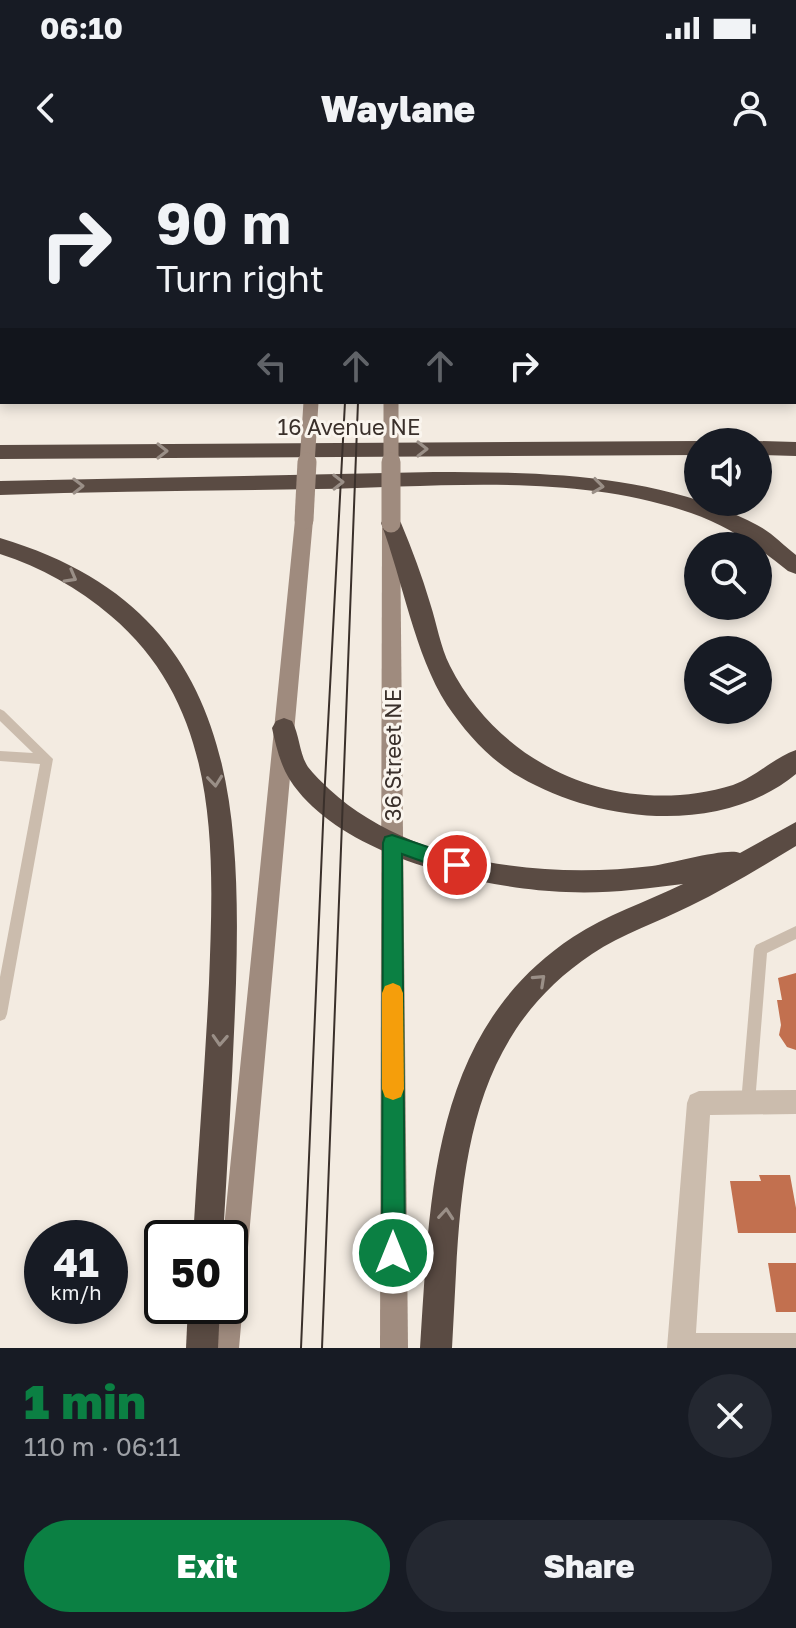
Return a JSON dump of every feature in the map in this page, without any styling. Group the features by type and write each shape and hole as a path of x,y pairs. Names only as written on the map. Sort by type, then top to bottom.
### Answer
{"highway":[{"name":"16 Avenue NE","path":"0,452 684,448"},
{"path":"772,448 796,449"},
{"path":"0,488 433,481 584,485 643,494 709,512 738,525 796,566"},
{"path":"391,523 437,664 484,737 504,756 554,785 587,797 631,804 665,805 703,802 735,794 768,781 796,760"},
{"path":"0,546 44,562 84,584 135,622 170,660 204,729 213,764 226,884 209,1220"},
{"path":"284,728 291,759 302,778 332,807 392,843 478,871 543,881 598,883 671,875 718,865 789,837"},
{"path":"436,1348 453,1151 461,1110 476,1067 497,1031 520,999 579,948 618,926 688,894 789,837"},
{"path":"202,1348 203,1324"}],"main road":[{"path":"237,1220 304,520 311,404"},
{"name":"36 Street NE","path":"391,404 394,1348"},
{"path":"225,1348 227,1324"}],"street":[{"path":"681,1344 699,1103 796,1102"}],"lane":[{"path":"0,714 47,759"},
{"path":"0,756 47,759"},
{"path":"0,1014 47,759"},
{"path":"748,1103 761,949 796,932"},
{"path":"681,1344 796,1341"}],"building":[{"path":"796,973 796,1050 787,1047 779,1035 781,1025 777,1000 782,1000 778,978"},
{"path":"759,1175 790,1175 796,1208 796,1233 738,1233 730,1181 761,1181"},
{"path":"768,1263 796,1263 796,1312 776,1312"}],"tram line":[{"path":"301,1348 324,801 345,404"},
{"path":"322,1348 358,404"}],"slow traffic":[{"path":"393,993 393,1089"}],"route":[{"path":"393,1253 392,843 457,865"}]}
